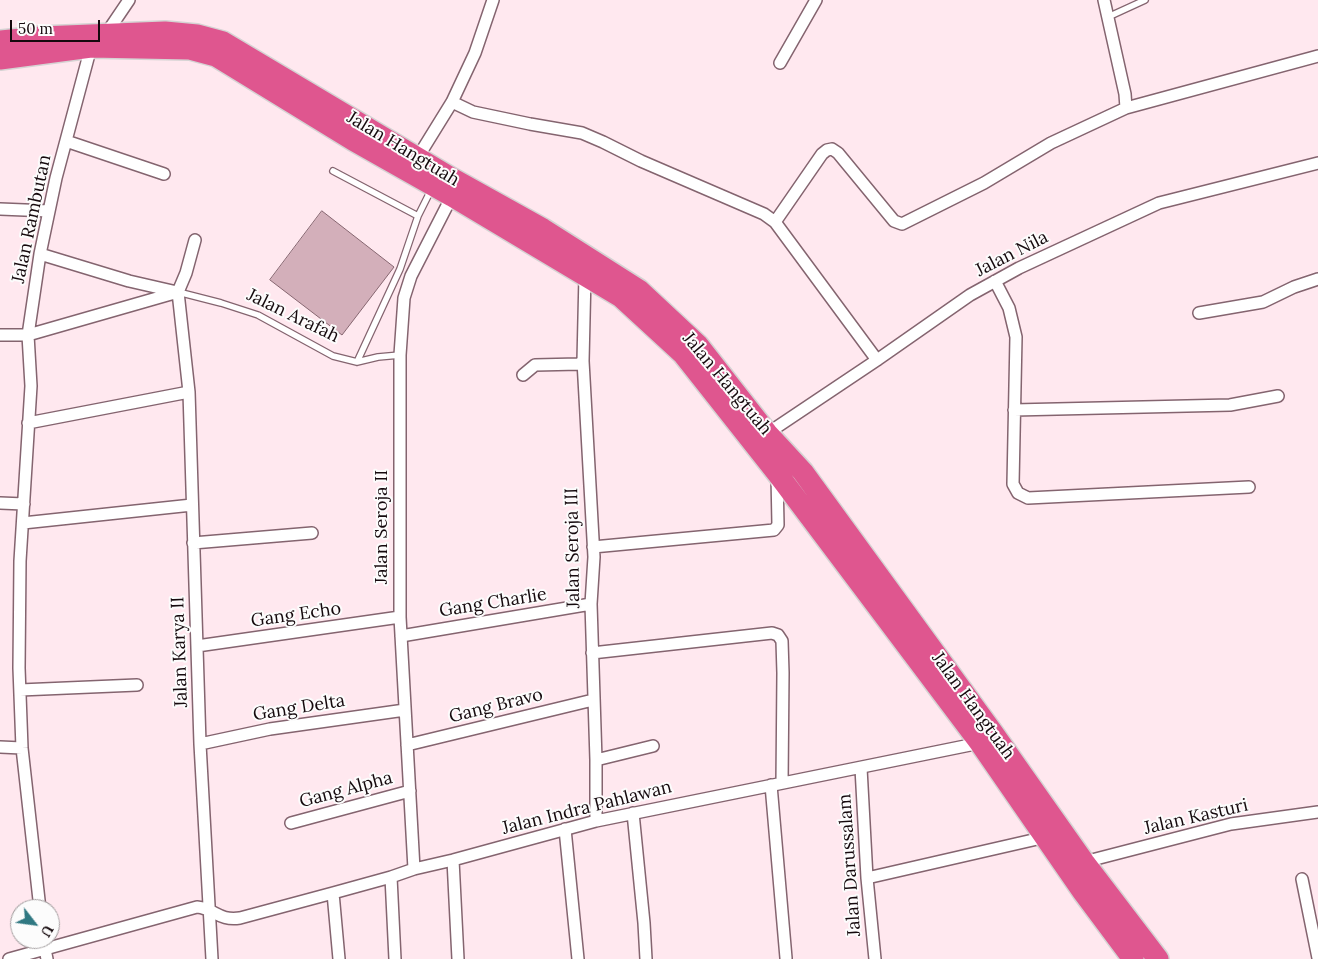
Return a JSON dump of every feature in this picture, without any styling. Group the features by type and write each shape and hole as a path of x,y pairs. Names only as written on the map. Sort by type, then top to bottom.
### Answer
{"highway":[{"name":"Jalan Hangtuah","path":"0,58 165,32 197,35 223,42 418,158 537,236 585,275 622,297 683,354 760,438 803,472 986,738 1046,837 1083,892 1133,959"},
{"name":"Jalan Hangtuah","path":"0,41 99,41 190,49 216,56 353,140 443,191 537,236 639,290 698,344 760,438 778,473 1158,959"}],"street":[{"name":"Jalan Rambutan","path":"39,899 22,748 20,690 20,561 30,386 28,335 40,254 66,141 99,41 129,0"},
{"path":"418,158 452,102 475,53 493,0"},
{"path":"780,63 816,0"},
{"path":"1104,0 1125,94 1126,108"},
{"path":"775,222 822,154 827,150 838,153 894,221 902,224 984,183 1051,144 1126,108 1318,56"},
{"path":"452,102 473,112 582,133 641,161 764,214 775,222 877,360"},
{"path":"66,141 164,174"},
{"name":"Jalan Nila","path":"760,438 970,295 1019,268 1159,203 1318,163"},
{"name":"Jalan Seroja II","path":"414,868 400,618 400,355 404,298 443,191"},
{"path":"0,209 49,212"},
{"path":"178,292 186,273 195,240"},
{"path":"40,254 129,281 178,292"},
{"name":"Jalan Seroja III","path":"585,275 584,361 594,566 591,604 596,821"},
{"path":"1199,313 1263,302 1294,286 1318,279"},
{"path":"995,281 1009,308 1016,337 1013,484 1018,493 1028,498 1249,487"},
{"path":"0,335 28,335 178,292"},
{"name":"Jalan Karya II","path":"178,292 188,392 200,744 212,959"},
{"path":"523,375 535,365 580,364 584,361"},
{"path":"28,423 188,392"},
{"path":"1014,410 1230,405 1278,396"},
{"path":"593,547 774,530 778,525 778,473"},
{"path":"0,503 24,504"},
{"path":"23,523 192,505"},
{"path":"193,543 312,534"},
{"name":"Gang Charlie","path":"401,636 591,604"},
{"name":"Gang Echo","path":"197,646 400,618"},
{"path":"592,653 772,633 778,635 782,641 783,673 777,784 786,958"},
{"path":"20,690 137,685"},
{"name":"Gang Bravo","path":"407,746 593,700"},
{"name":"Gang Delta","path":"200,744 270,729 404,710"},
{"name":"Jalan Indra Pahlawan","path":"60,945 197,907 209,910 222,918 229,919 333,893 390,877 414,868 453,860 596,821 861,768 986,738"},
{"path":"596,760 653,746"},
{"path":"0,747 22,748"},
{"name":"Jalan Darussalam","path":"861,768 867,878 875,959"},
{"name":"Gang Alpha","path":"291,823 410,791"},
{"name":"Jalan Kasturi","path":"1084,862 1232,824 1318,812"},
{"path":"633,813 646,959"},
{"path":"565,829 578,959"},
{"path":"867,878 1046,837"},
{"path":"453,860 458,959"},
{"path":"390,877 395,959"},
{"path":"1302,879 1318,958"},
{"path":"333,893 339,959"},
{"path":"9,959 45,949"}],"lane":[{"path":"1108,17 1144,0"},
{"path":"333,171 418,216"},
{"path":"357,362 400,269 418,216 443,191"},
{"name":"Jalan Arafah","path":"178,292 258,314 333,356 357,362 378,357 400,355"}],"building":[{"path":"322,211 394,267 342,335 270,280"}]}
